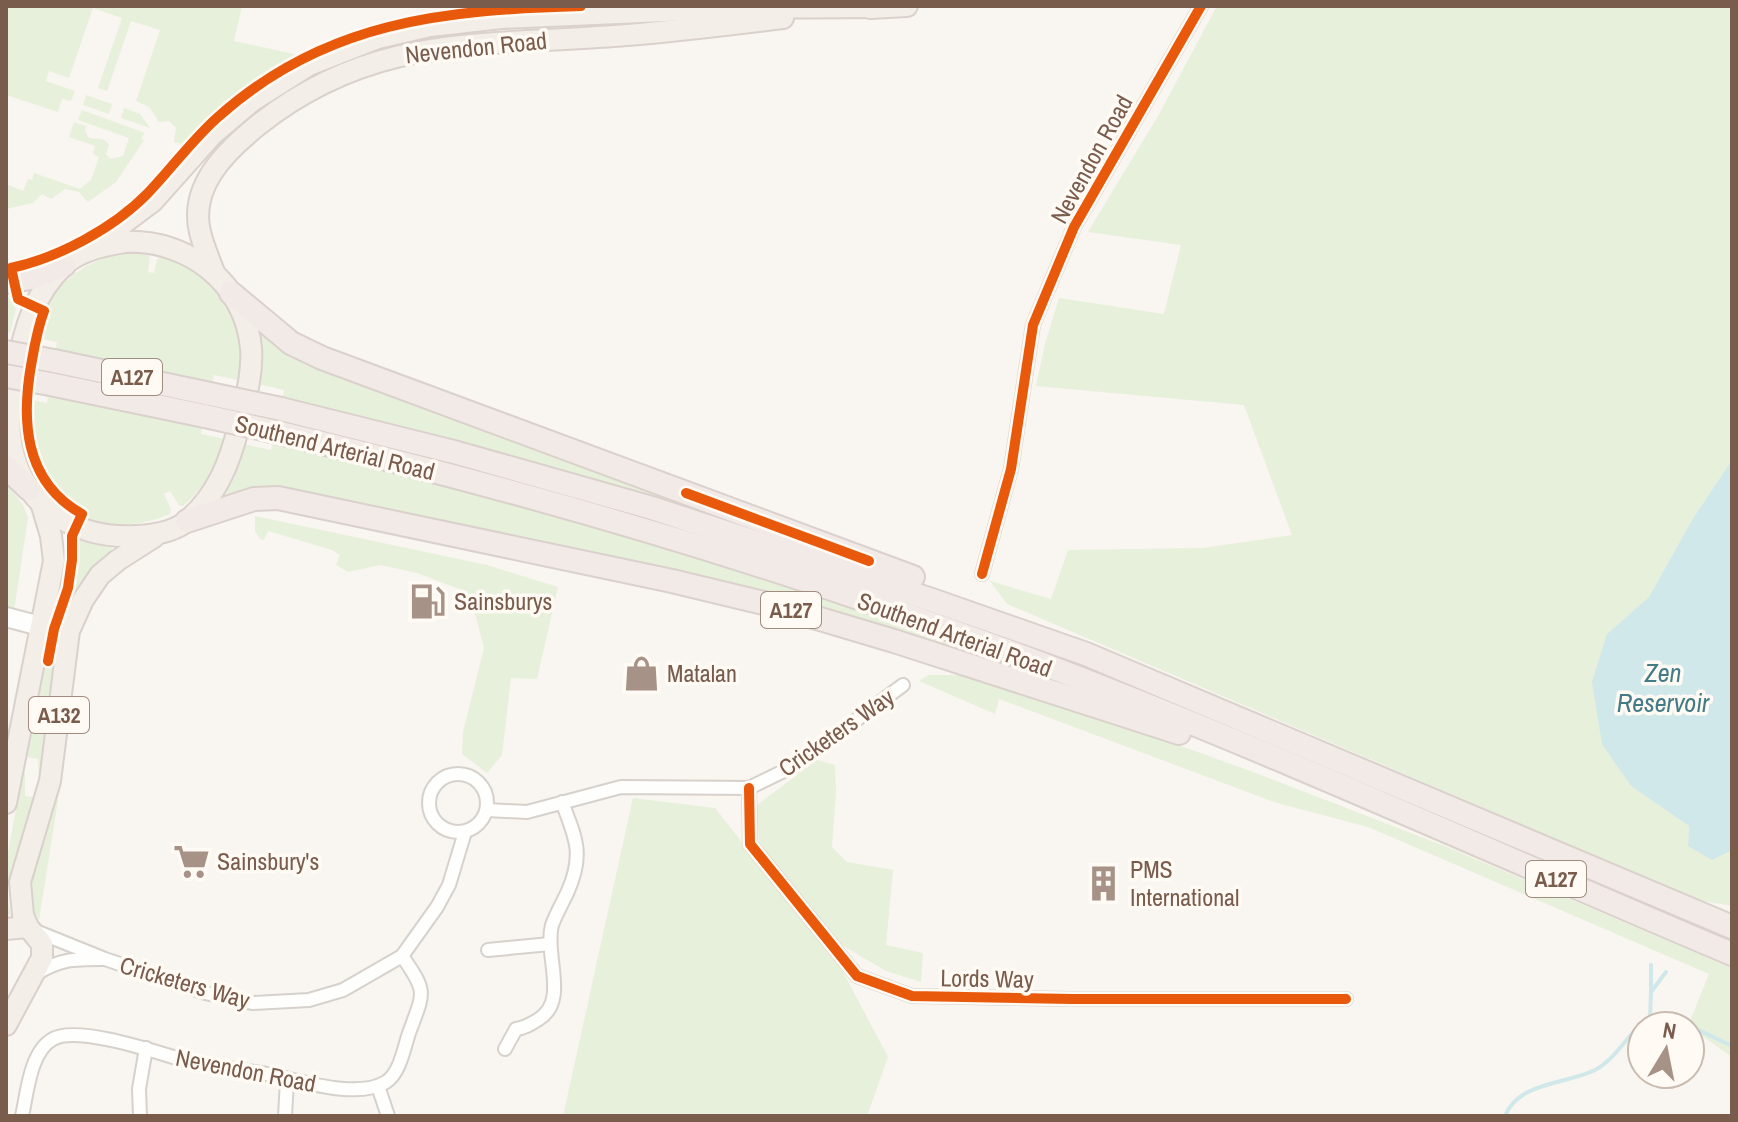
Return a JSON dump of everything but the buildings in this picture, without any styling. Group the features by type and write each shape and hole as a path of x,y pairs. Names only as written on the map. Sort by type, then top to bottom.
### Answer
{"highway":[{"path":"6,282 31,278 64,265"},
{"name":"A127","path":"231,293 291,343 322,358 937,586 1086,654"},
{"name":"Southend Arterial Road","path":"6,352 54,361 207,405 276,432 529,496 846,594 1078,678 1732,954"},
{"name":"Southend Arterial Road","path":"6,376 207,405 281,409 454,452 652,508 869,577 1086,654 1732,927"},
{"path":"6,467 35,498"},
{"name":"A127","path":"187,521 254,499 278,498 723,592 837,623 1015,679 1380,804"}],"main road":[{"name":"Nevendon Road","path":"85,252 152,202 212,135 252,101 309,65 369,40 430,26 501,18 735,8 907,6"},
{"name":"Nevendon Road","path":"214,272 200,233 198,216 201,193 211,173 228,151 277,110 307,91 372,62 467,43 657,32 881,7"},
{"name":"A132","path":"6,803 54,561 51,536 14,456 10,434 10,409 25,327 33,306 64,265 85,252 114,244 147,242 166,245 190,254 214,272 231,293 248,329 251,359 248,385 225,471 209,496 187,521 157,534 100,575 83,600 69,631 50,781 20,882 20,902 43,951 35,974 6,1025"},
{"name":"A132","path":"35,498 76,527 102,535 157,534"},
{"path":"6,929 13,926 30,928"}],"street":[{"name":"Nevendon Road","path":"982,574 1011,469 1033,325 1074,227 1201,6"},
{"path":"6,617 40,626"},
{"name":"Cricketers Way","path":"487,810 527,812 621,787 749,788 796,765 903,685"},
{"path":"464,774 476,780 488,799 487,810 477,826 465,832 452,832 439,826 431,816 428,802 431,790 447,776 464,774"},
{"name":"Lords Way","path":"749,788 750,844 857,976 912,996 1346,999"},
{"path":"505,1049 516,1029 524,1028 551,1009 554,999 550,944 552,926 576,874 578,856 577,841 562,802"},
{"name":"Cricketers Way","path":"30,928 105,959 205,993 252,1003 309,1000 343,990 402,956 449,885 465,832"},
{"path":"488,950 550,944"},
{"path":"388,1116 378,1086 387,1081 397,1068 421,999 422,986 402,956"},
{"name":"Cricketers Way","path":"35,974 69,959 105,959"},
{"name":"Nevendon Road","path":"22,1116 39,1055 53,1039 79,1035 146,1048 185,1060 273,1075 287,1081 360,1089 378,1086"},
{"path":"140,1116 139,1089 146,1048"},
{"path":"285,1116 287,1081"}],"green space":[{"path":"6,6 242,6 234,41 294,54 295,57 227,102 184,145 174,142 176,128 169,121 159,122 149,107 136,101 160,30 131,21 107,91 98,88 122,18 93,8 69,78 49,71 46,81 75,91 71,101 62,99 58,112 6,95"},
{"path":"1217,6 1732,6 1732,460 1692,520 1649,597 1607,634 1631,786 1689,826 1688,846 1732,850 1732,906 1699,900 1007,604 990,581 1051,599 1068,550 1203,548 1292,535 1244,405 1036,386 1059,298 1164,314 1181,245 1088,232 1158,116"},
{"path":"86,95 112,104 109,114 83,105"},
{"path":"124,108 140,114 150,128 121,118"},
{"path":"82,110 145,133 141,138 144,140 116,182 88,202 79,192 65,189 51,199 42,194 33,203 6,209 8,185 23,191 34,173 80,189 91,180 99,157 93,154 95,146 69,137 74,122 86,126 89,138 107,142 106,154 110,159 123,156 129,138 78,120"},
{"path":"146,252 150,258 148,272 154,273 157,259 166,256 201,276 215,289 234,321 239,340 241,359 238,380 214,375 211,387 55,354 57,342 38,338 48,308 45,306 73,275 107,257"},
{"path":"6,293 16,309 10,333 6,332"},
{"path":"262,332 748,525 747,528 681,507 282,403 284,390 258,384 261,356 259,335"},
{"path":"49,391 203,423 201,434 225,439 209,476 183,506 170,491 164,494 170,514 139,523 109,524 82,517 59,503 40,484 27,459 21,430 22,398 47,403"},
{"path":"274,439 443,480 815,591 1096,692 285,492 218,503 233,477 244,444 271,450"},
{"path":"6,483 23,505 28,518 14,611 6,608"},
{"path":"255,516 487,565 558,587 537,679 511,678 502,755 487,773 462,754 463,732 484,648 476,617 462,590 417,573 380,565 348,572 336,565 340,555 332,550 268,531 264,540 260,539 255,531"},
{"path":"78,540 111,547 114,554 87,580 41,783 38,759 26,757 49,629 63,583 65,556 78,555"},
{"path":"928,675 967,675 1159,738 1447,847 1732,968 1732,1057 1706,1039 1706,1010 1694,1010 1709,974 1368,827 1277,803 999,699 995,714 919,681"},
{"path":"817,760 835,765 832,847 847,862 893,870 886,945 923,953 921,982 886,971 840,944 759,846 757,805"},
{"path":"23,772 25,796 37,798 11,874 8,903 11,914 6,916 6,863"},
{"path":"633,798 715,808 842,970 888,1057 867,1116 563,1116"},
{"path":"54,799 58,800 39,920 26,889"}],"water":[{"name":"Zen Reservoir","path":"1732,460 1732,850 1712,860 1688,846 1689,826 1631,786 1602,744 1592,682 1607,634 1649,597 1692,520"}],"waterway":[{"path":"1651,965 1651,991"},
{"path":"1650,1010 1651,992 1666,972"},
{"path":"1706,1034 1732,1046"},
{"path":"1505,1116 1511,1105 1532,1090 1584,1075 1605,1064 1626,1040"}],"cycle path":[{"path":"48,661 54,629 68,588 72,536 82,514 62,500 48,484 37,466 31,446 27,426 29,382 44,311 18,299 11,268 66,249 119,218 148,193 218,117 259,85 301,60 344,41 388,27 434,18 581,6"},
{"path":"982,574 1011,469 1033,325 1074,227 1201,6"},
{"path":"686,493 869,561"},
{"path":"749,788 750,844 857,976 912,996 1346,999"}],"place":[{"name":"Sainsburys","path":"428,601"},
{"name":"Matalan","path":"641,673"},
{"name":"Sainsbury's","path":"191,861"},
{"name":"PMS International","path":"1104,883"}]}
